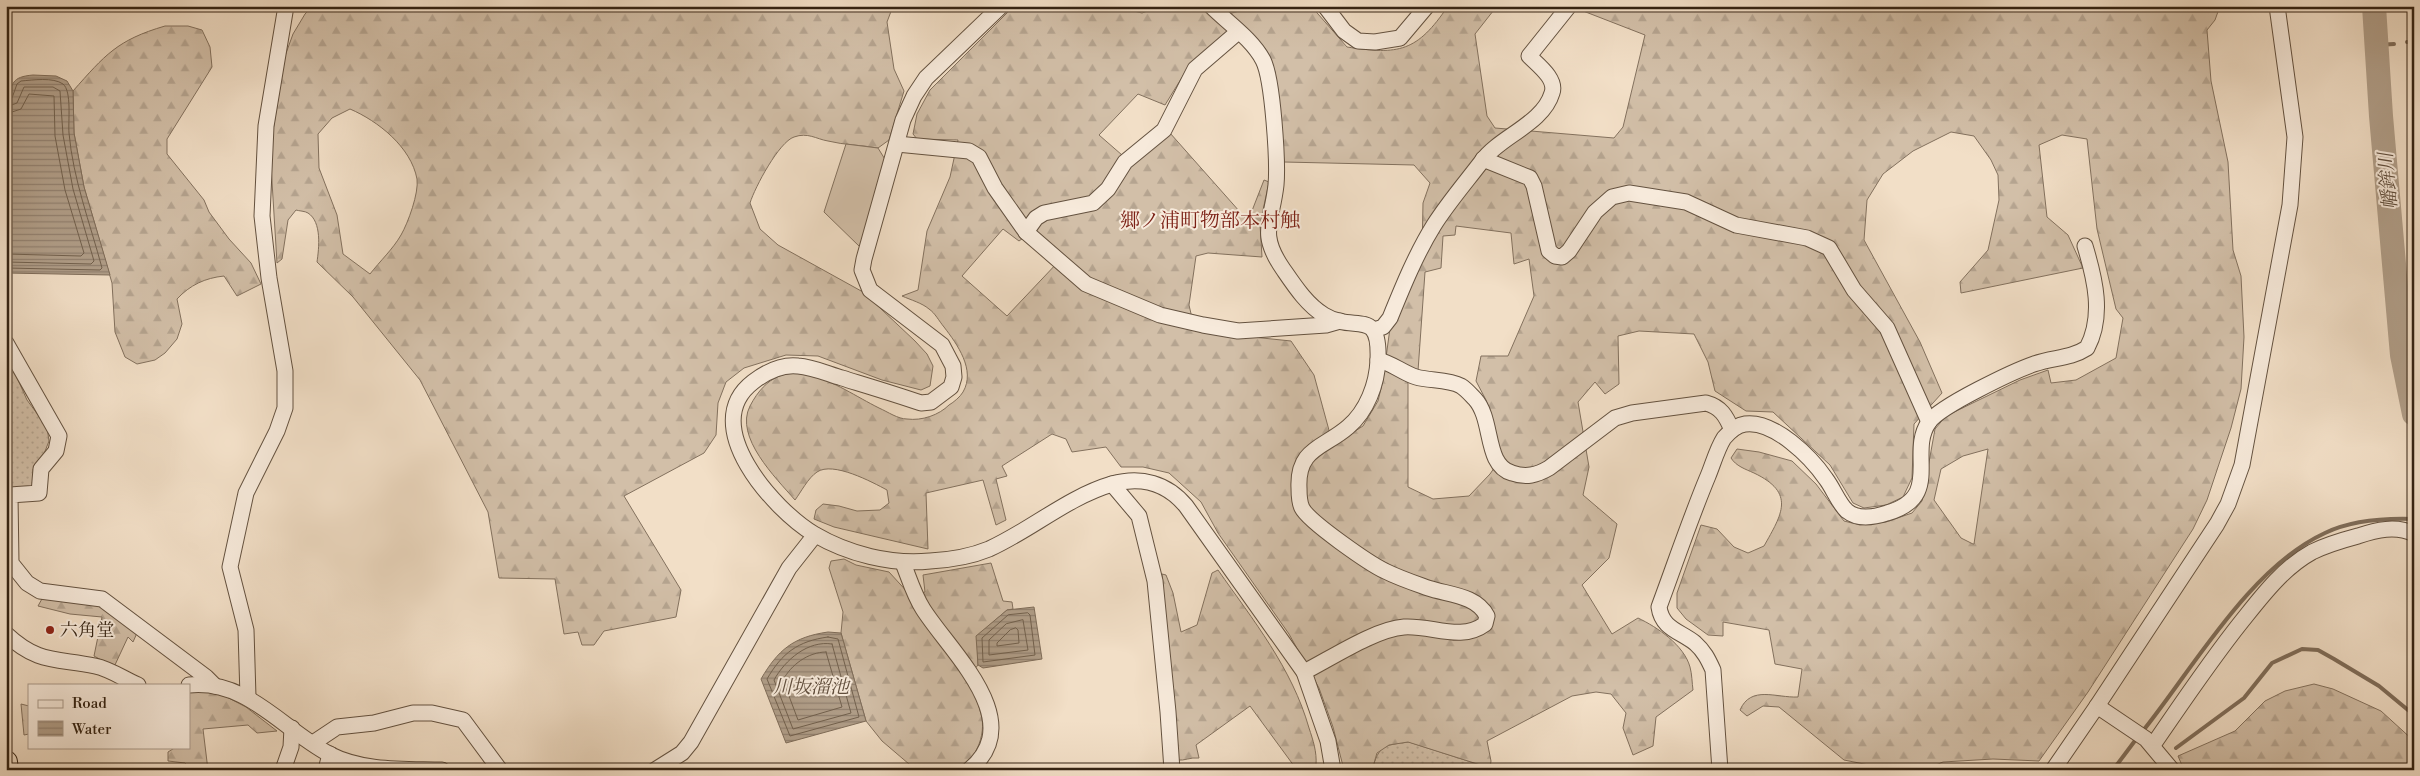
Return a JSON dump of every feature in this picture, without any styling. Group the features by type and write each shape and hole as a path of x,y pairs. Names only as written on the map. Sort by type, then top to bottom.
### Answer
{"highway":[{"path":"6,762 7,770"}],"street":[{"path":"248,697 246,630 230,567 246,493 277,430 285,408 285,371 269,278 262,216 266,126 286,6"},
{"path":"1002,6 926,78 914,96 903,120 884,183 862,270 870,290 942,345 953,366 954,377 951,387 931,402 921,403 798,366 779,367 763,374 750,384 740,398 733,424 738,448 756,479 777,503 801,525 815,534 855,551 903,563 947,560 988,549 1047,516 1112,484 1126,480 1162,485 1176,494 1304,672 1328,742 1333,770"},
{"path":"1211,6 1259,54 1269,78 1277,172 1267,234 1272,253 1314,308 1326,317 1364,324 1374,330 1378,336 1376,381 1363,410 1348,428 1319,446 1303,461 1298,477 1299,498 1302,509 1314,521 1384,571 1475,602 1483,609 1487,616 1485,624 1476,631 1462,633 1422,627 1402,627 1370,637 1304,672"},
{"path":"1325,6 1344,31 1358,41 1375,42 1400,38 1427,6"},
{"path":"1374,330 1383,327 1390,318 1416,256 1435,223 1483,159 1538,114 1552,94 1554,85 1529,56 1569,6"},
{"path":"2052,770 2098,706 2217,524 2228,504 2242,465 2256,399 2264,340 2284,242 2294,156 2295,137 2277,6"},
{"path":"1026,232 1036,218 1044,213 1093,203 1108,189 1125,162 1164,130 1195,69 1238,32"},
{"path":"897,144 969,151 979,157 995,188 1026,232 1086,284 1160,315 1203,325 1238,330 1326,325 1340,321"},
{"path":"1483,159 1530,178 1534,186 1549,251 1555,256 1562,257 1569,251 1595,212 1612,197 1628,192 1686,202 1736,226 1807,238 1829,248 1835,254 1854,290 1887,328 1929,422"},
{"path":"1720,770 1713,670 1707,656 1694,643 1665,624 1659,607 1700,495 1724,439 1739,425 1748,423 1771,428 1795,445 1808,458 1824,476 1846,510 1857,516 1870,516 1888,513 1902,507 1916,494 1921,478 1924,434 1929,422 1947,407 2010,374 2050,359 2073,357 2087,348 2096,322 2097,289 2085,246"},
{"path":"6,343 59,436 56,452 41,468 39,493 10,494 11,563 27,583 40,591 102,599 206,677 215,686"},
{"path":"1378,360 1416,377 1460,386 1476,400 1485,414 1496,462 1505,471 1516,475 1538,474 1549,468 1615,418 1632,413 1706,404 1715,406 1725,414 1732,430"},
{"path":"1112,484 1138,516 1155,581 1172,770"},
{"path":"2149,742 2268,588 2292,566 2311,552 2367,533 2392,529 2406,530 2414,534"},
{"path":"654,770 682,754 691,742 789,568 815,534"},
{"path":"903,563 923,609 966,666 984,698 991,730 990,743 978,762 968,770"},
{"path":"6,634 25,650 44,658 98,666 136,684"},
{"path":"190,685 215,686 248,697 330,754 357,764 379,768 442,770"},
{"path":"2098,706 2149,742 2171,769"},
{"path":"313,743 338,727 374,723 413,712 432,713 463,720 500,770"},
{"path":"283,770 291,747 292,728"},
{"path":"326,770 330,754"}],"green space":[{"path":"313,6 893,6 887,22 894,69 904,91 889,140 878,148 834,142 808,136 794,137 775,156 762,176 750,203 760,229 778,245 863,292 915,341 927,354 933,366 930,386 921,390 882,380 818,356 786,355 744,368 726,382 718,403 716,435 704,453 624,496 681,590 676,617 604,631 594,645 582,645 578,632 564,634 555,579 499,578 488,512 420,380 353,297 317,262 318,229 316,222 308,213 296,210 288,220 282,259 277,263 270,149 285,56 293,34 305,14","holes":["350,109 382,128 401,146 414,167 417,179 415,200 404,230 370,274 343,254 337,215 319,168 318,134 332,118"]},
{"path":"1014,6 1122,6 1122,8 1142,13 1161,6 1193,6 1232,13 1257,6 1311,6 1347,47 1394,50 1405,47 1426,33 1448,6 1497,6 1475,34 1487,116 1495,128 1614,138 1623,127 1645,35 1578,9 1580,6 2220,6 2215,20 2207,30 2211,81 2228,162 2233,250 2241,276 2244,337 2241,389 2231,428 2207,500 2193,529 2088,692 2039,761 1993,759 1943,762 1924,770 1894,770 1844,760 1779,707 1763,706 1747,716 1740,710 1745,702 1757,695 1798,697 1802,669 1775,664 1769,630 1723,622 1723,636 1708,635 1686,619 1677,608 1677,593 1701,525 1717,529 1734,547 1748,553 1764,546 1780,514 1780,496 1776,488 1733,461 1731,458 1737,449 1759,452 1792,461 1816,484 1844,521 1860,525 1886,522 1912,513 1922,501 1935,429 1946,416 2020,380 2048,370 2051,383 2076,380 2116,358 2123,318 2116,309 2097,229 2087,139 2062,135 2039,145 2047,217 2068,235 2083,268 1961,293 1960,282 1988,250 1999,200 1998,175 1991,160 1974,136 1951,132 1913,151 1883,174 1867,200 1864,240 1920,342 1942,393 1914,424 1912,478 1903,497 1886,505 1864,508 1853,503 1830,465 1773,412 1746,411 1715,391 1708,362 1694,334 1639,331 1618,336 1619,384 1605,394 1595,382 1578,402 1589,467 1583,495 1617,524 1609,558 1582,585 1612,634 1638,618 1653,626 1676,644 1687,659 1690,667 1693,690 1656,717 1653,746 1633,755 1623,728 1626,713 1611,694 1596,692 1572,696 1487,741 1491,761 1490,768 1408,742 1389,745 1377,753 1372,770 1344,770 1333,727 1319,688 1289,634 1218,533 1201,502 1169,473 1143,467 1121,467 1106,447 1072,452 1066,439 1052,434 1002,466 1007,476 996,479 1006,520 996,525 983,480 926,493 928,549 834,527 814,519 816,510 823,504 857,511 880,510 889,503 887,490 852,474 833,469 824,469 817,472 811,478 795,500 759,456 752,444 747,418 750,406 763,387 778,377 794,373 810,375 828,381 893,415 907,419 924,418 935,414 945,409 963,392 966,384 966,366 954,341 931,311 920,303 902,296 918,290 927,231 950,177 958,140 917,139 913,134 917,114 930,90","holes":["1250,34 1265,48 1275,72 1284,162 1414,165 1430,183 1423,203 1422,254 1390,328 1383,380 1378,401 1363,426 1333,445 1314,375 1291,341 1195,331 1189,305 1196,256 1208,253 1262,257 1260,224 1269,182 1264,180 1248,221 1162,124 1122,155 1099,135 1138,94 1165,105 1189,66","1456,226 1511,233 1514,264 1529,259 1534,296 1508,356 1481,356 1476,381 1486,400 1501,458 1490,474 1469,496 1433,499 1408,487 1408,367 1418,371 1425,272 1441,268 1443,236 1455,235","1003,229 1019,241 1033,231 1059,261 1007,316 962,276","1988,449 1974,544 1961,538 1934,500 1941,469 1963,456"]},
{"path":"165,26 188,26 202,30 210,47 212,67 167,139 167,154 204,200 209,212 229,239 251,263 261,284 237,296 224,276 210,278 193,286 177,299 182,324 177,339 165,353 155,360 137,364 125,357 115,332 112,283 84,187 74,133 73,91 113,50 135,37"},
{"path":"846,144 878,148 886,161 860,247 824,212"},
{"path":"6,353 27,400 47,427 49,441 42,459 33,469 34,489 6,488"},
{"path":"844,559 856,565 889,572 911,596 925,592 923,575 991,563 1003,601 1012,602 1013,609 1007,610 977,636 978,665 967,678 980,709 982,722 981,740 973,756 960,767 948,771 916,770 882,741 866,721 841,633 843,612 829,568 831,561"},
{"path":"1218,570 1258,626 1293,685 1312,737 1316,765 1297,770 1250,706 1196,745 1199,758 1177,760 1162,574 1166,575 1173,593 1181,632 1197,625 1212,573"},
{"path":"43,597 101,604 137,633 133,642 128,637 114,667 94,656 102,617 70,614 38,606"},
{"path":"2314,684 2333,689 2381,711 2414,741 2414,770 2184,770 2178,756 2235,731 2265,701 2285,691"},
{"path":"190,690 217,692 246,707 277,731 257,733 248,725 203,729 208,770 192,770 185,763 168,761 168,752 174,748 190,748"},
{"path":"21,704 28,706 28,734 24,735"},
{"path":"1409,742 1490,768 1490,770 1372,770 1380,751 1394,744"}],"water":[{"path":"33,75 56,76 67,81 73,91 74,133 84,187 110,275 6,273 6,102 17,79"},
{"path":"1034,607 1042,659 983,668 978,665 976,636 1007,610"},
{"name":"川坂溜池","path":"828,632 841,633 866,721 786,743 761,679 774,660 788,646 805,637"}],"waterway":[{"name":"幡鉾川","path":"2374,6 2381,116 2402,355 2414,414"},
{"path":"2407,42 2414,42"},
{"path":"2377,45 2394,44"},
{"path":"2142,732 2224,622 2247,595 2297,549 2325,533 2346,525 2391,519 2414,519"},
{"path":"2176,748 2244,698 2272,663 2302,649 2318,650 2334,659 2379,686 2414,715"},
{"path":"2113,770 2137,738"}],"place":[{"name":"六角堂","path":"50,630"}],"district":[{"name":"郷ノ浦町物部本村触","path":"1210,221"}]}
